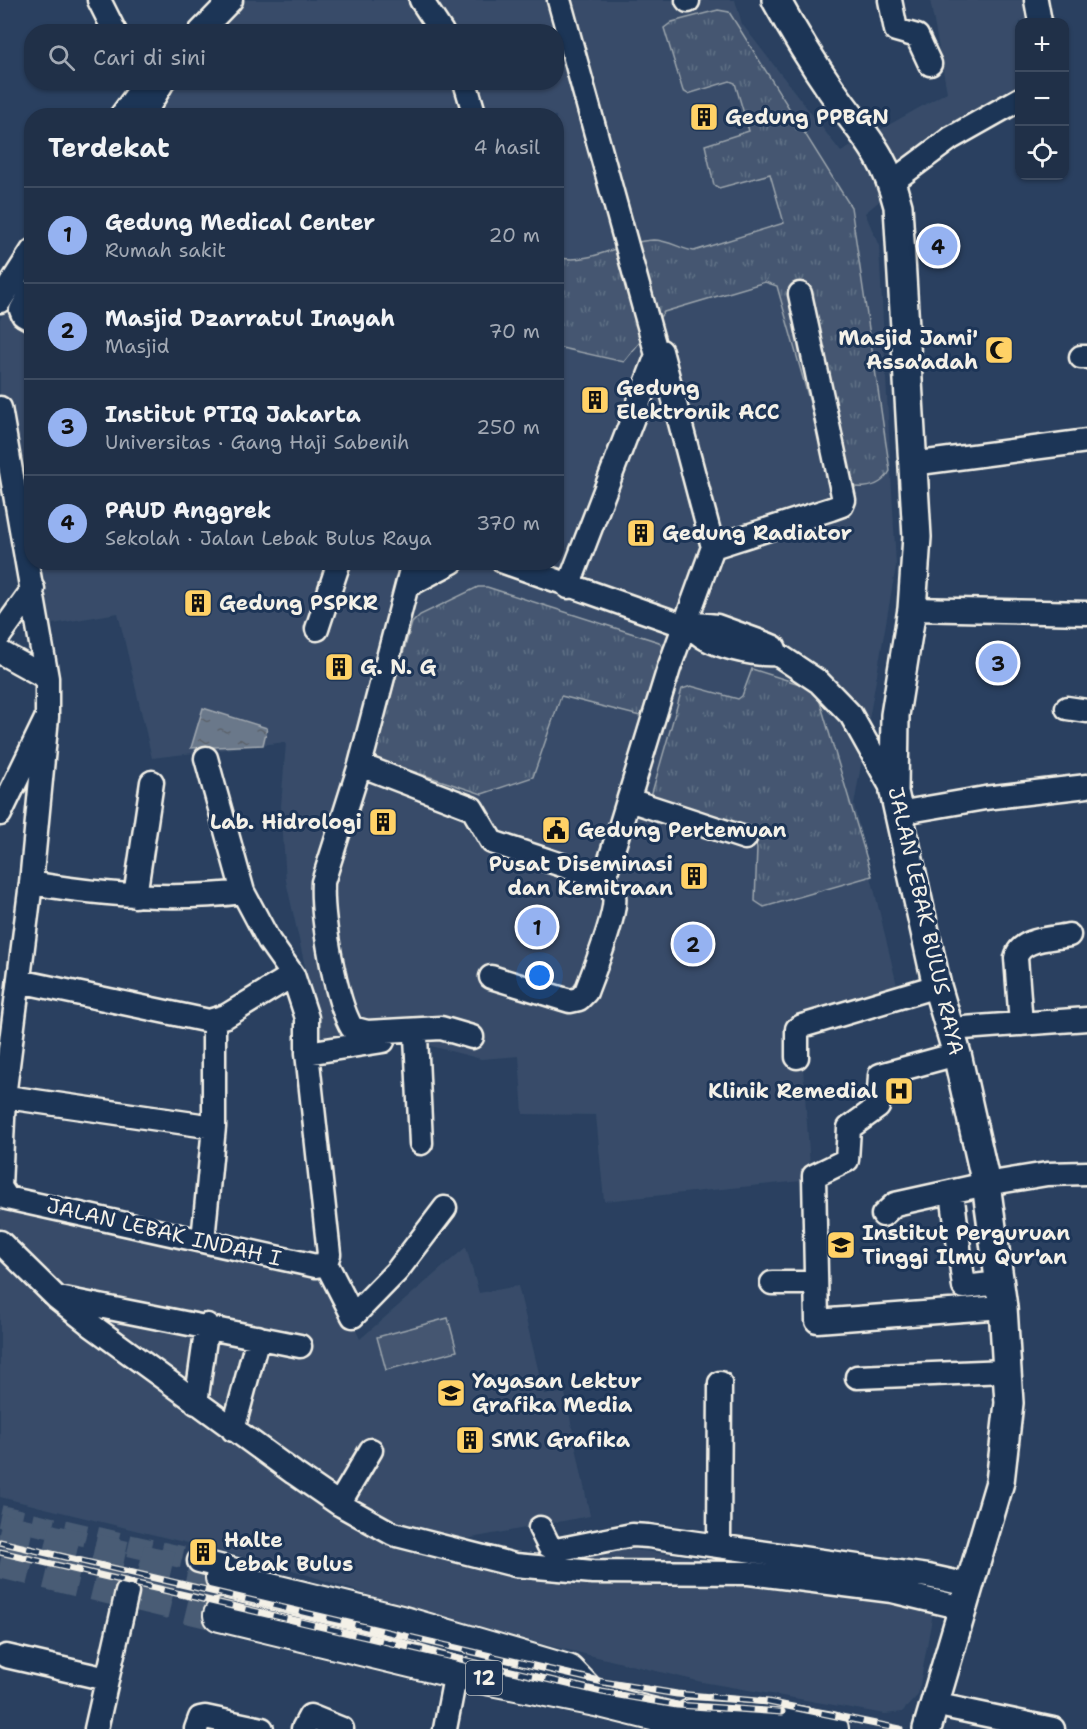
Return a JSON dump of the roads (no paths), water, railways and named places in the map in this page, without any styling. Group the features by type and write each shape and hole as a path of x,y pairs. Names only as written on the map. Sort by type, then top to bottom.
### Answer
{"highway":[{"name":"12","path":"211,1570 568,1671 596,1700"},
{"name":"12","path":"220,1615 456,1672 596,1700 713,1729"},
{"name":"12","path":"645,1712 798,1723 832,1729"},
{"path":"645,1712 685,1729"}],"main road":[{"name":"JALAN LEBAK BULUS RAYA","path":"776,0 831,90 879,153 892,182 901,235 917,537 912,609 896,705 896,802 937,986 957,1054 986,1184 1002,1295 1009,1403 1003,1465 927,1729"},
{"name":"JALAN LEBAK BULUS RAYA","path":"948,1718 951,1652"}],"street":[{"path":"99,0 111,24"},
{"path":"189,24 209,0"},
{"path":"208,24 231,0"},
{"path":"421,0 437,24"},
{"path":"559,0 657,355"},
{"path":"890,0 896,30 917,36 930,64"},
{"path":"1036,0 1039,18"},
{"path":"128,108 143,90"},
{"path":"144,108 147,90"},
{"path":"467,90 473,108"},
{"path":"892,182 951,138 1015,102"},
{"path":"0,301 24,264"},
{"path":"713,547 831,509 842,505 844,500 800,294"},
{"path":"568,587 657,355 661,351 664,354 713,547 689,627 604,879"},
{"path":"0,408 10,512 24,559"},
{"path":"912,464 1087,441"},
{"path":"27,570 33,589 47,678 47,717 19,981 2,1096 214,1127"},
{"path":"317,629 336,570"},
{"path":"411,570 360,765 323,882 322,899 326,935 346,1015 352,1028 360,1031 427,1027 472,1037"},
{"path":"407,586 438,570"},
{"path":"524,570 568,587 689,627 702,623 717,626 774,647 777,654 819,682 851,715 896,802 985,798 1087,786"},
{"path":"0,635 33,589"},
{"path":"912,609 1087,613"},
{"path":"0,652 47,678"},
{"path":"0,813 47,717"},
{"path":"206,758 243,892 268,941 293,975 307,1018 308,1053 329,1254 326,1263 353,1316 397,1271 445,1208"},
{"path":"360,765 472,808 478,814 488,838 500,846 604,879 615,898 613,912 586,992 581,998 570,1001 491,977"},
{"path":"135,896 152,782"},
{"path":"629,800 745,838"},
{"path":"30,882 135,896 192,896 243,892"},
{"path":"1021,1024 1016,958 1018,950 1024,944 1069,935"},
{"path":"19,981 204,1021 220,1018 293,975"},
{"path":"797,1057 796,1035 802,1026 937,986"},
{"path":"203,1240 214,1127 220,1018"},
{"path":"950,1029 1087,1019"},
{"path":"308,1053 416,1036 445,1041"},
{"path":"416,1036 420,1143"},
{"path":"957,1054 880,1075 878,1107 849,1128 847,1160 814,1176 817,1321 1002,1295"},
{"name":"JALAN LEBAK INDAH I","path":"2,1096 0,1187 7,1198 316,1266 326,1263"},
{"path":"883,1215 895,1204 986,1184 1047,1174 1087,1173"},
{"path":"952,1192 964,1287 1002,1295"},
{"path":"0,1242 57,1298 196,1403 339,1504 393,1534 515,1565 593,1572 749,1573 892,1591 966,1596"},
{"path":"772,1283 816,1283"},
{"path":"57,1298 207,1325 300,1346"},
{"path":"196,1403 207,1325"},
{"path":"233,1430 258,1337"},
{"path":"857,1377 1007,1371"},
{"path":"719,1545 720,1383"},
{"path":"339,1504 371,1450"},
{"path":"540,1528 549,1546 562,1551 633,1535 719,1545 928,1576 966,1596"},
{"path":"96,1729 127,1592"},
{"path":"6,1656 107,1679"},
{"path":"445,1729 456,1672"},
{"path":"303,1729 310,1716 342,1729"},
{"path":"196,1729 200,1718 204,1717 262,1729"},
{"path":"948,1718 1053,1729"}],"water":[{"path":"203,708 267,728 263,745 191,748"}],"tunnel":[{"path":"0,1516 199,1561"},
{"path":"0,1529 222,1578"},
{"path":"0,1562 220,1615"},
{"path":"322,1601 345,1618 373,1651"}],"railway":[{"path":"0,1542 603,1682 677,1694 768,1702 900,1729"},
{"path":"0,1552 602,1692 677,1705 782,1712"}],"place":[{"name":"Gedung PPBGN","path":"704,117"},
{"name":"PAUD Anggrek","path":"938,246"},
{"name":"Masjid Jami' Assa'adah","path":"999,350"},
{"name":"Gedung Elektronik ACC","path":"595,400"},
{"name":"Gedung Radiator","path":"641,533"},
{"name":"Gedung PSPKR","path":"198,603"},
{"name":"Institut PTIQ Jakarta","path":"998,663"},
{"name":"G. N. G","path":"339,667"},
{"name":"Lab. Hidrologi","path":"383,822"},
{"name":"Gedung Pertemuan","path":"556,830"},
{"name":"Pusat Diseminasi dan Kemitraan","path":"694,876"},
{"name":"Gedung Medical Center","path":"537,927"},
{"name":"Masjid Dzarratul Inayah","path":"693,944"},
{"name":"Klinik Remedial","path":"899,1091"},
{"name":"Institut Perguruan Tinggi Ilmu Qur'an","path":"841,1245"},
{"name":"Yayasan Lektur Grafika Media","path":"451,1393"},
{"name":"SMK Grafika","path":"470,1440"},
{"name":"Halte Lebak Bulus","path":"203,1552"}]}
